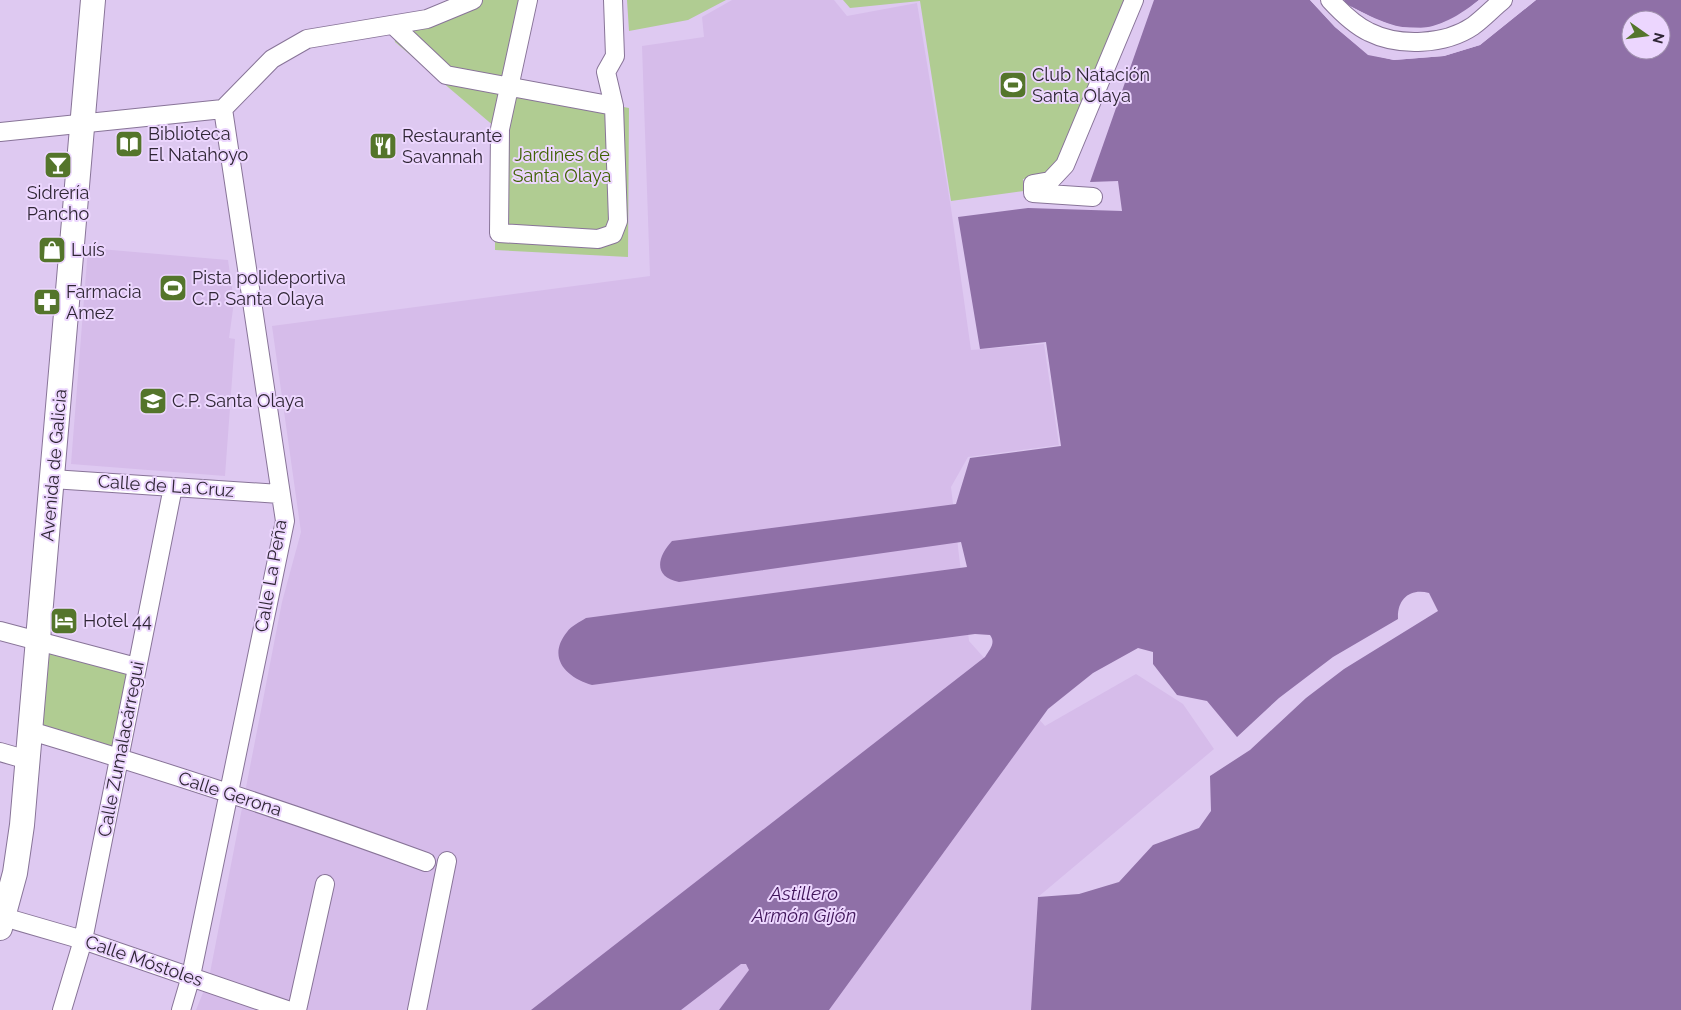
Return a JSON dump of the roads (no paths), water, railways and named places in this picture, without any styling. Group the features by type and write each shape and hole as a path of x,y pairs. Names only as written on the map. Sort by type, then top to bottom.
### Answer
{"street":[{"name":"Avenida de Galicia","path":"1,921 15,873 31,731 93,0"},
{"path":"0,132 223,109 272,60 307,40 427,19 473,0"},
{"path":"528,0 500,129 498,233 598,239 613,234 618,221 614,106 606,72 615,56 613,0"},
{"path":"1093,197 1033,193 1032,184 1050,181 1065,165 1134,0"},
{"path":"1330,0 1341,12 1369,33 1408,43 1444,39 1473,26 1502,0"},
{"path":"393,25 446,75 614,106"},
{"name":"Calle La Peña","path":"181,1010 191,976 285,521 223,109"},
{"name":"Calle de La Cruz","path":"52,479 280,494"},
{"name":"Calle Zumalacárregui","path":"62,1010 83,940 173,486"},
{"path":"0,631 39,643 136,667"},
{"name":"Calle Gerona","path":"31,731 120,757 229,793 426,862"},
{"path":"0,752 28,760"},
{"path":"417,1010 447,861"},
{"path":"297,1010 325,884"},
{"name":"Calle Móstoles","path":"1,921 83,940 287,1010"}],"water":[{"name":"Astillero Armón Gijón","path":"1154,0 1310,0 1335,27 1368,54 1394,60 1444,56 1480,45 1536,0 1681,0 1681,1010 1031,1010 1038,897 1079,894 1119,882 1153,845 1199,828 1211,811 1210,776 1250,750 1306,698 1344,669 1438,611 1429,593 1416,592 1402,601 1398,612 1398,619 1333,657 1279,698 1237,737 1207,701 1177,695 1153,664 1153,652 1138,648 1093,673 1048,709 829,1010 719,1010 749,970 746,964 741,964 681,1010 531,1010 985,657 992,646 990,635 975,634 592,685 575,677 562,666 559,650 561,641 567,632 586,618 967,567 961,542 679,582 665,576 660,566 663,553 672,541 956,504 970,458 1061,446 1046,342 980,349 958,217 1028,208 1122,211 1118,181 1090,182"},
{"path":"1344,0 1479,0 1444,22 1429,27 1414,28 1399,26 1365,14 1346,4"}],"place":[{"name":"Club Natación Santa Olaya","path":"1013,85"},
{"name":"Biblioteca El Natahoyo","path":"129,144"},
{"name":"Restaurante Savannah","path":"383,146"},
{"name":"Sidrería Pancho","path":"58,165"},
{"name":"Luís","path":"52,250"},
{"name":"Pista polideportiva C.P. Santa Olaya","path":"173,288"},
{"name":"Farmacia Amez","path":"47,302"},
{"name":"C.P. Santa Olaya","path":"153,401"},
{"name":"Hotel 44","path":"64,621"}],"park label":[{"name":"Jardines de Santa Olaya","path":"562,165"}]}
